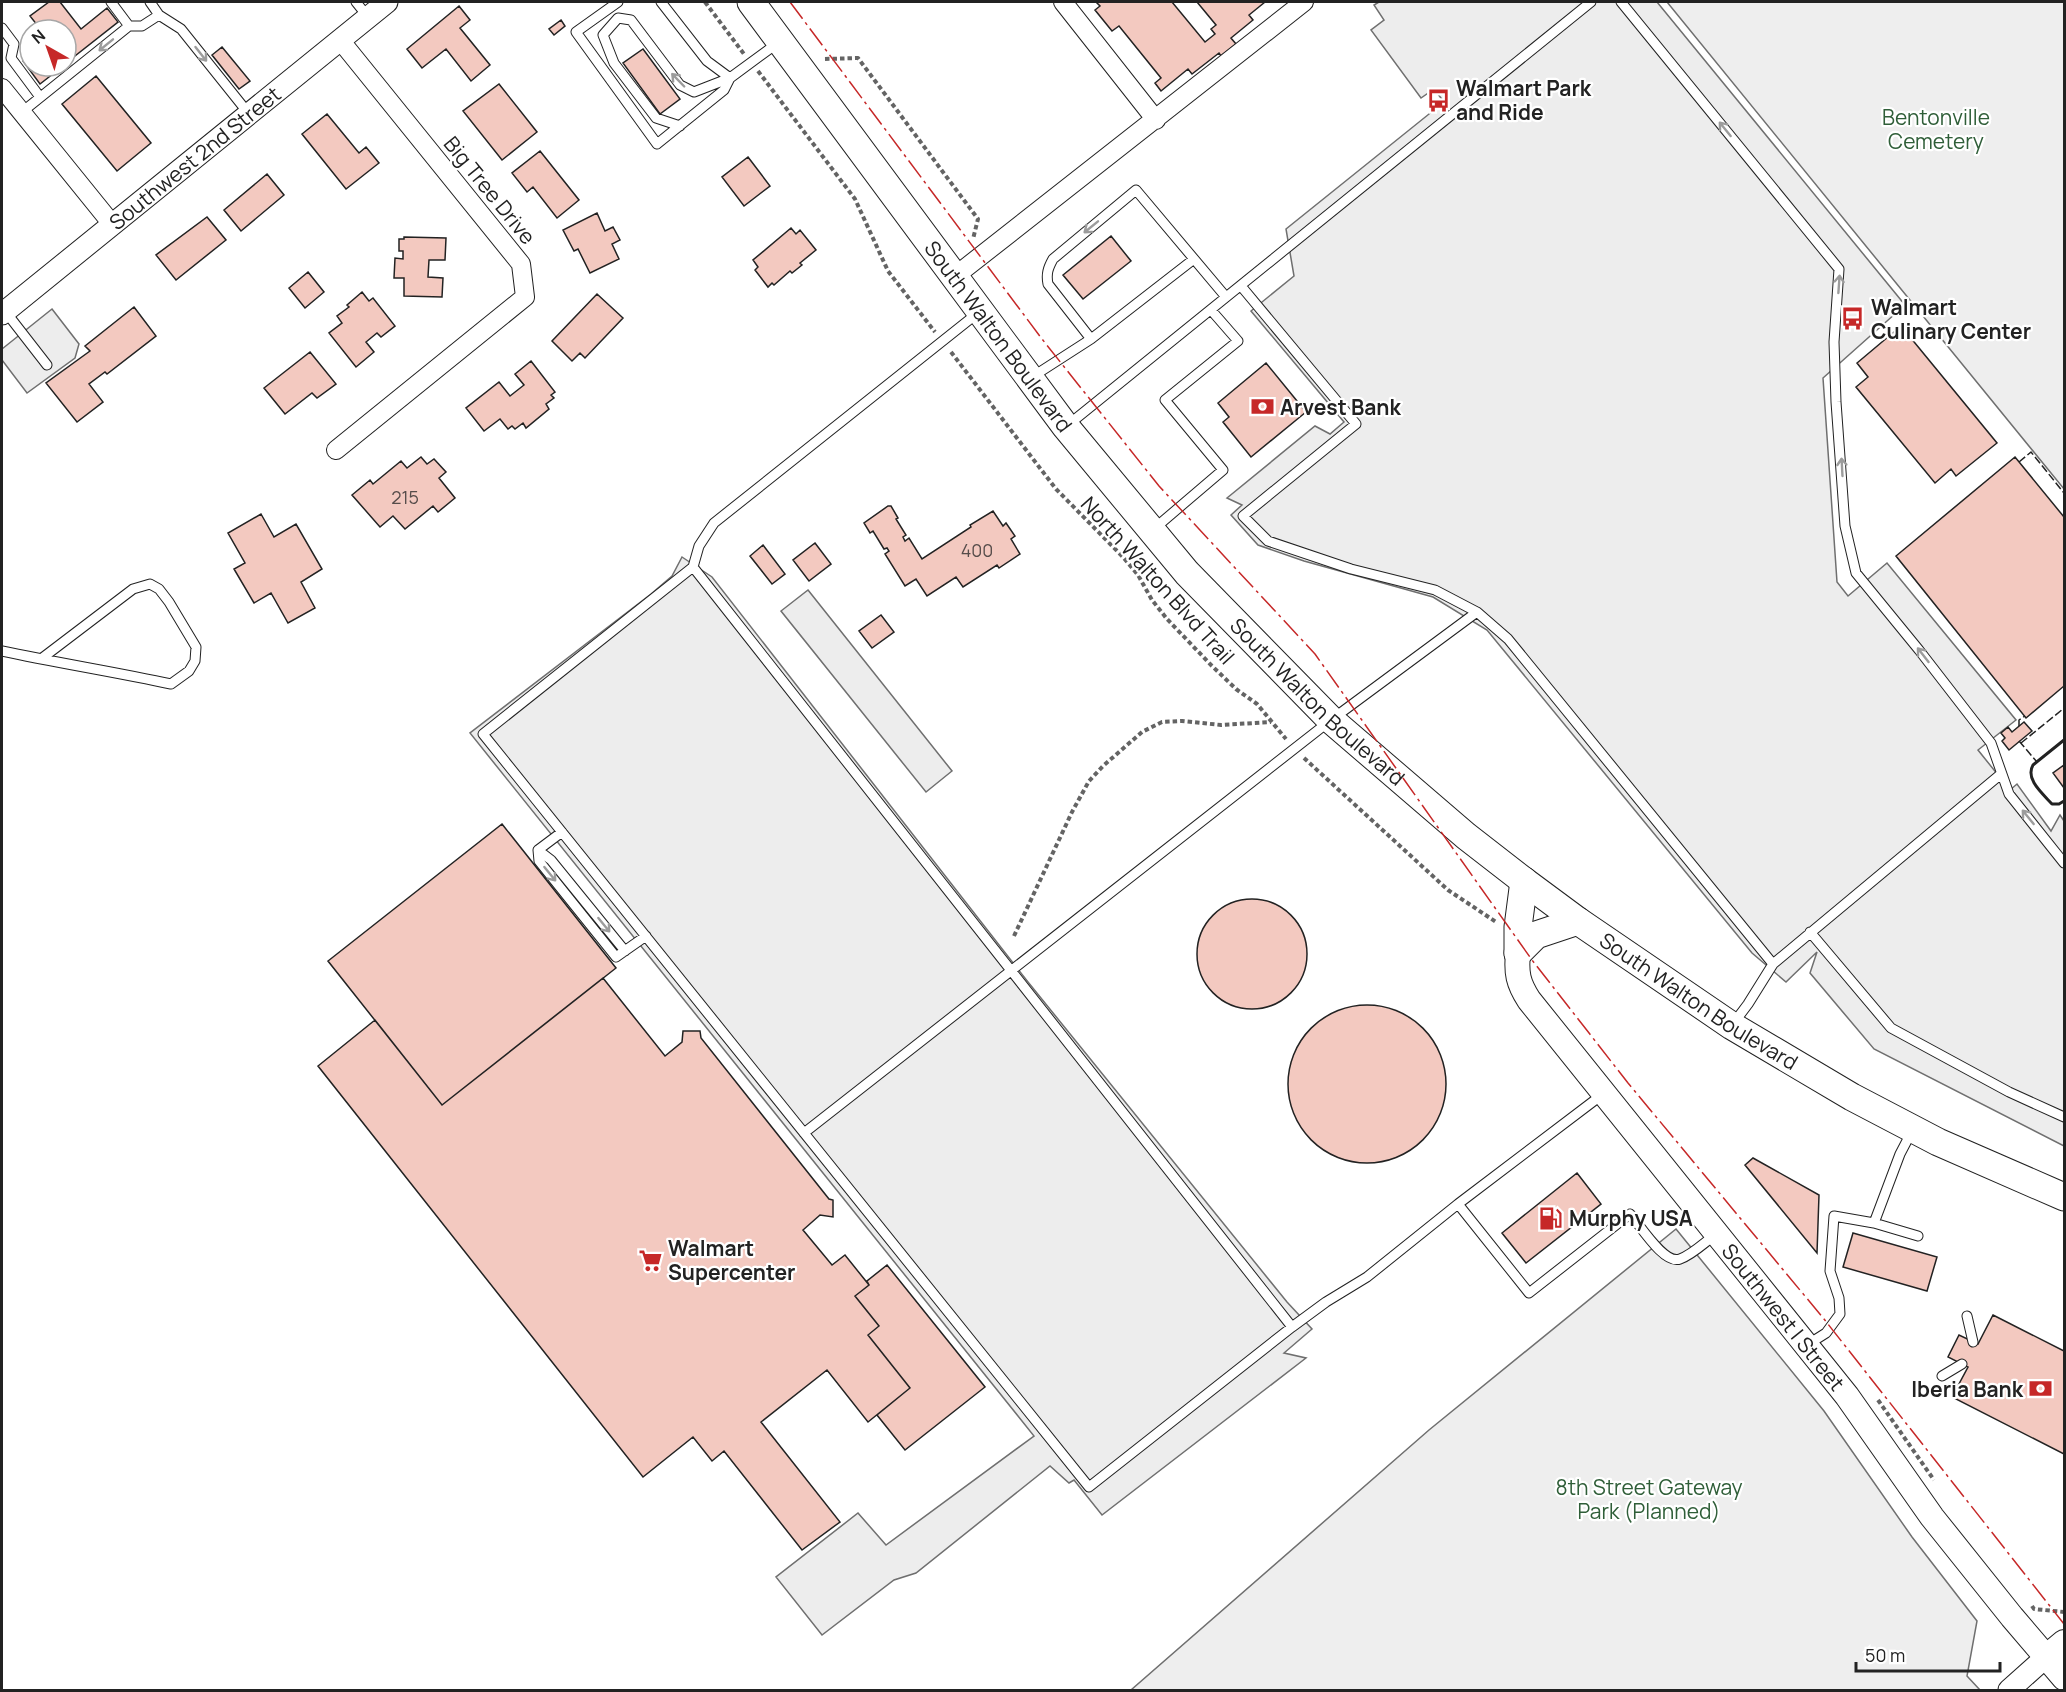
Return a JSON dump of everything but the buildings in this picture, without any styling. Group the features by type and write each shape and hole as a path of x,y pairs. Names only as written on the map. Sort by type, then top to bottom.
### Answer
{"main road":[{"name":"South Walton Boulevard","path":"753,2 1066,427 1187,573 1331,720 1458,829 1524,881 1578,921 1732,1026 1852,1097 1938,1142 2064,1197"},
{"path":"1518,953 1518,927 1524,881"},
{"path":"1518,953 1536,935 1578,921"},
{"name":"Southwest I Street","path":"1518,953 1517,971 1520,987 1715,1234 1847,1396 1932,1517 2064,1678"},
{"path":"2046,1657 2064,1642"}],"street":[{"name":"Southwest 2nd Street","path":"3,312 340,40 362,9 387,2"},
{"path":"1063,2 1156,120"},
{"path":"954,277 1304,2"},
{"name":"Big Tree Drive","path":"336,450 525,297 521,264 340,40"},
{"path":"2,88 112,224"},
{"path":"2009,1690 2046,1657"}],"lane":[{"path":"111,2 129,26"},
{"path":"150,2 159,15 182,29 249,114"},
{"path":"618,2 576,32 657,144 724,90 729,78"},
{"path":"661,2 707,61 729,78"},
{"path":"1066,427 1591,2"},
{"path":"1621,2 1839,269 1834,342 1836,402 1845,526 1856,573 1991,743 2009,794 2064,863"},
{"path":"22,112 129,26 142,26 159,15"},
{"path":"680,126 656,118 614,63 603,35 618,18 631,20 680,85 694,92 729,78 781,40"},
{"path":"2,28 14,44 11,58 40,97"},
{"path":"1091,339 1048,284 1046,275 1053,259 1136,190 1226,297"},
{"path":"1030,379 1091,339 1194,259"},
{"path":"1241,286 1356,424 1243,516 1268,541 1351,569 1435,590 1477,612 1508,639 1773,964"},
{"path":"1152,530 1223,470 1165,400 1238,341 1211,310"},
{"path":"3,312 47,365"},
{"path":"980,312 714,523 699,546 693,567 483,734 1089,1486 1292,1327 1326,1302 1367,1277 1605,1092"},
{"path":"693,567 1292,1327"},
{"path":"2,651 41,659 74,664 171,684 189,671 195,661 196,647 169,602 159,589 150,584 133,589 41,659"},
{"path":"804,1133 1331,720 1477,612"},
{"path":"1732,1026 1773,964 2001,774"},
{"path":"562,832 538,850 539,861 616,957 646,936"},
{"path":"1810,932 1891,1028 2001,1089 2064,1118"},
{"path":"1874,1223 1900,1154 1913,1129"},
{"path":"1458,1204 1529,1293 1630,1214 1664,1256 1673,1260 1682,1259 1715,1234"},
{"path":"1806,1346 1826,1333 1840,1314 1839,1298 1830,1271 1834,1216 1874,1223 1918,1236"},
{"path":"1967,1316 1973,1342"},
{"path":"1942,1376 1962,1364"}],"path":[{"path":"705,2 855,199 888,271 929,323"},
{"path":"825,59 858,58 978,219 972,245"},
{"name":"North Walton Blvd Trail","path":"956,358 1056,489 1131,566 1167,619 1236,689 1257,704 1279,731"},
{"path":"1014,936 1072,812 1089,781 1142,732 1162,722 1182,721 1221,725 1271,723"},
{"path":"1309,763 1448,890 1496,922"}],"green space":[{"name":"Bentonville Cemetery","path":"1667,2 2064,2 2064,489"},
{"name":"8th Street Gateway Park (Planned)","path":"1676,1229 1824,1411 1912,1537 1977,1621 1967,1676 1980,1690 1131,1690 1429,1430"}],"shaded area":[{"path":"1379,2 1657,2 1905,305 1823,378 1837,582 1848,596 1887,563 2016,720 1978,750 2010,790 2017,784 2051,831 2060,815 2064,821 2064,1146 1874,1049 1810,973 1817,952 1786,982 1752,953 1487,630 1433,597 1304,561 1258,545 1231,515 1242,505 1227,498 1315,426 1330,434 1344,422 1251,311 1294,276 1286,229 1444,102 1434,89 1421,98 1371,30 1384,20 1374,5"},
{"path":"52,309 79,344 75,358 27,393 2,360 2,349"},
{"path":"682,557 712,577 1028,982 1287,1302 1312,1329 1284,1353 1306,1358 1102,1515 1074,1480 1069,1483 1050,1466 916,1573 894,1580 822,1635 776,1577 858,1513 886,1545 1034,1436 470,733 651,594 672,576"},
{"path":"808,590 952,771 926,792 781,611"}],"fence":[{"path":"2019,462 2031,452 2064,493"},
{"path":"2021,743 2063,709"},
{"path":"2019,726 2019,720 2025,716"},
{"path":"2019,741 2037,762"}],"wall":[{"path":"2064,740 2033,765 2031,770 2036,786 2052,804 2064,801"}],"power":[{"path":"790,2 1042,339 1159,486 1315,654 1532,960 1628,1083 1824,1319 2064,1624"}],"place":[{"name":"Walmart Park and Ride","path":"1438,100"},
{"name":"Walmart Culinary Center","path":"1853,319"},
{"name":"Arvest Bank","path":"1262,407"},
{"name":"Murphy USA","path":"1551,1218"},
{"name":"Walmart Supercenter","path":"650,1260"},
{"name":"Iberia Bank","path":"2041,1389"}]}
